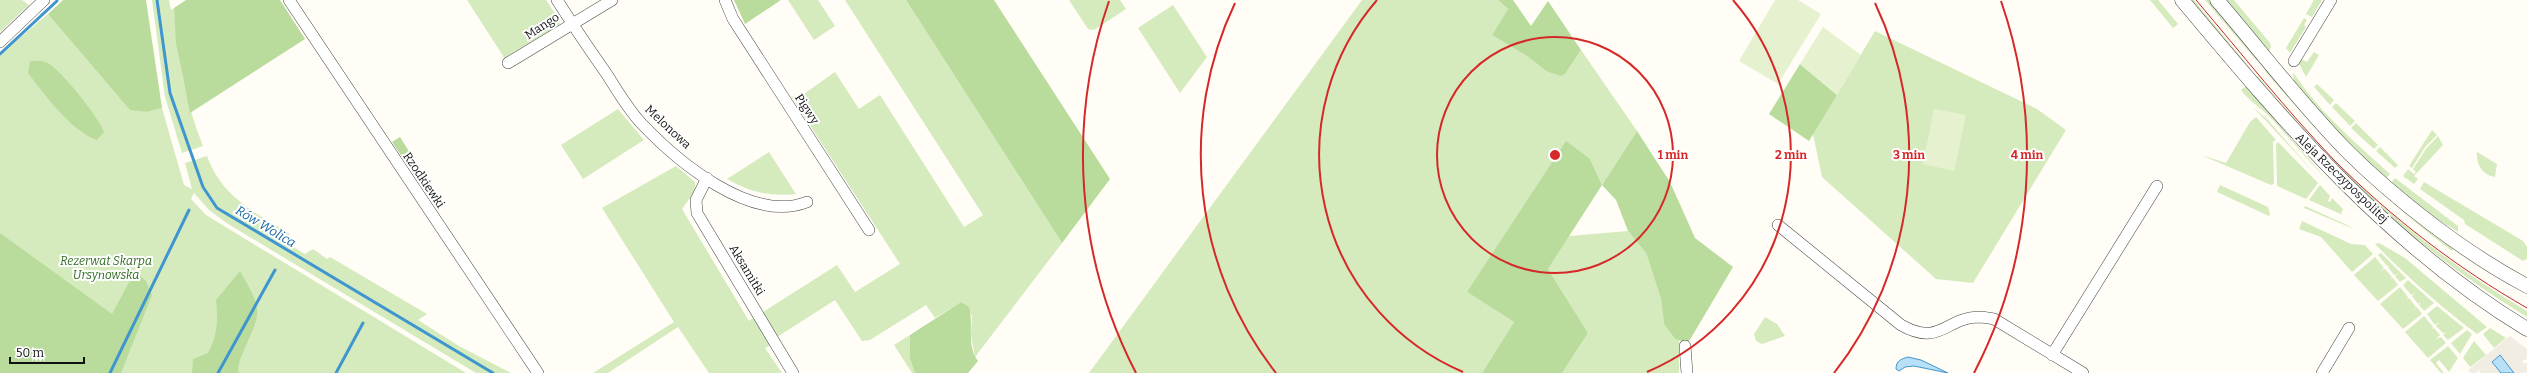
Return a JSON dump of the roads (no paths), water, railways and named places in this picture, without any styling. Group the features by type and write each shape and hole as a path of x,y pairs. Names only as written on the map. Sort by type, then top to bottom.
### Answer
{"street":[{"path":"0,42 44,0"},
{"name":"Rzodkiewki","path":"289,0 538,373"},
{"name":"Melonowa","path":"557,0 641,123 707,178 734,194 759,204 787,208 807,202"},
{"name":"Mango","path":"508,63 572,22 612,0"},
{"name":"Pigwy","path":"725,0 733,19 870,230"},
{"name":"Aleja Rzeczypospolitej","path":"2182,0 2276,112 2337,176 2455,282 2527,329"},
{"name":"Aleja Rzeczypospolitej","path":"2217,0 2323,125 2369,172 2404,202 2474,254 2527,286"},
{"path":"2294,61 2331,0"},
{"name":"Aksamitki","path":"707,178 696,200 697,213 793,373"},
{"path":"2052,355 2157,186"},
{"path":"1778,225 1911,331 1928,335 1945,330 1958,322 1978,317 1994,319 2083,373"},
{"path":"2322,373 2349,328"},
{"path":"1684,346 1687,373"}],"water":[{"path":"2500,355 2514,373 2501,373 2492,362"},
{"path":"1908,357 1921,360 1948,373 1914,366 1905,367 1899,371 1896,369 1899,361"}],"waterway":[{"name":"Rów Wolica","path":"157,0 170,93 203,187 217,208 493,373"},
{"path":"0,54 57,1"},
{"path":"110,373 189,210"},
{"path":"218,373 275,270"},
{"path":"336,373 363,323"}],"tram line":[{"path":"2196,0 2299,122 2335,161 2357,182 2426,241 2475,276 2527,308"}],"park label":[{"name":"Rezerwat Skarpa Ursynowska","path":"106,268"}]}
